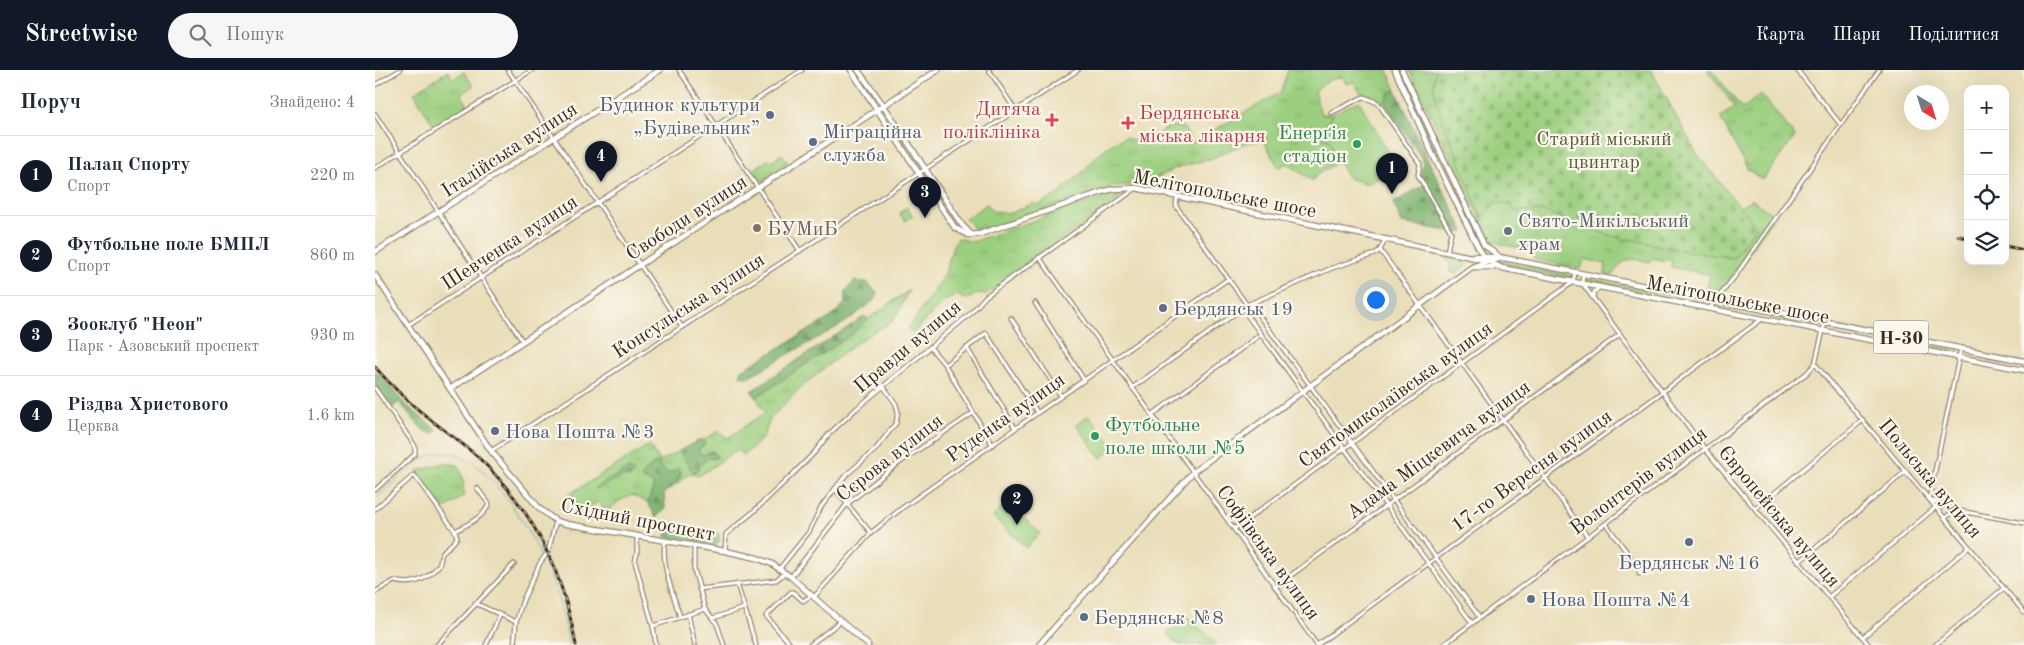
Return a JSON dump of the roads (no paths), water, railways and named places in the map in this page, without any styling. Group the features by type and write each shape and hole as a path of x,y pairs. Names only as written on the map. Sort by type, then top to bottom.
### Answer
{"main road":[{"name":"Італійська вулиця","path":"375,252 660,70"},
{"path":"851,70 955,228 962,233 973,235"},
{"path":"858,70 884,106 962,225 973,235"},
{"name":"Свободи вулиця","path":"450,390 938,70"},
{"path":"1395,70 1432,153 1478,247 1486,259"},
{"path":"1402,70 1484,244 1503,258"},
{"name":"Мелітопольське шосе","path":"973,235 1102,192 1127,187 1136,188 1177,198 1486,259 1502,268 2024,370"},
{"path":"1472,267 1478,258 1478,247"},
{"path":"1039,645 1193,472 1472,267 1486,259 1503,258"},
{"name":"Мелітопольське шосе","path":"1503,258 2024,361"},
{"path":"1472,267 1502,268"},
{"name":"Східний проспект","path":"375,275 491,450 540,509 556,520 757,558 781,568 868,645"}],"street":[{"path":"375,85 400,70"},
{"path":"508,70 682,327"},
{"path":"375,168 532,70"},
{"path":"679,70 800,251"},
{"name":"Шевченка вулиця","path":"408,325 802,70"},
{"path":"989,70 1016,111"},
{"name":"Консульська вулиця","path":"491,450 1078,70"},
{"path":"1797,70 1841,125"},
{"path":"1709,309 1736,275 1879,70"},
{"path":"1331,113 1364,97 1378,103 1420,164 1417,175 1451,232 1447,252"},
{"path":"375,114 523,342"},
{"name":"Правди вулиця","path":"725,551 726,534 752,513 814,453 837,426 970,314 988,295 1136,188"},
{"path":"1177,198 1176,206 1228,279 1247,305 1255,310 1311,385 1480,618"},
{"path":"1132,388 1247,305 1333,268 1375,254 1380,250 1385,240"},
{"path":"1380,250 1588,536"},
{"name":"Софіївська вулиця","path":"1039,258 1317,645"},
{"path":"1573,282 1575,273"},
{"path":"1581,283 1583,275"},
{"name":"Руденка вулиця","path":"813,596 871,533 902,508 1228,279"},
{"name":"Святомиколаївська вулиця","path":"1234,529 1573,282"},
{"name":"Європейська вулиця","path":"1581,283 1705,449 1869,645"},
{"path":"1593,299 1594,292 1600,287"},
{"path":"1035,303 1084,380"},
{"path":"1247,305 1247,315 1472,623"},
{"path":"1011,318 1061,396"},
{"name":"17-го Вересня вулиця","path":"1317,645 1762,319"},
{"path":"1815,364 1825,322"},
{"path":"945,365 987,333 1037,412"},
{"path":"1151,415 1261,334"},
{"name":"Адама Міцкевича вулиця","path":"1275,587 1619,335"},
{"path":"930,347 945,365 992,444"},
{"path":"967,348 1015,428"},
{"path":"1961,348 1929,499 1955,510 2024,523"},
{"name":"Польська вулиця","path":"1815,364 2024,612"},
{"name":"Волонтерів вулиця","path":"1443,645 1807,373 1815,364"},
{"path":"781,568 809,532 821,507 845,476 875,450 896,423 899,412 896,404 883,386"},
{"path":"375,388 415,446 415,454 375,490"},
{"name":"Сєрова вулиця","path":"791,577 847,504 899,463 973,412"},
{"path":"1755,509 1863,420"},
{"path":"1799,562 1906,472"},
{"path":"375,509 414,476 455,531 457,537 442,552 440,564 423,579 408,584 394,581 375,592"},
{"path":"455,531 469,524 487,510 489,504 477,488"},
{"path":"835,489 871,533"},
{"path":"1829,597 1936,507"},
{"path":"1945,518 1955,510"},
{"path":"514,645 516,622 523,600 540,564 547,554 556,520"},
{"path":"1606,523 1640,570 1639,574"},
{"path":"637,536 635,562 653,626 656,645"},
{"path":"665,541 665,564 681,617"},
{"path":"694,547 694,569 705,608 713,618 724,645"},
{"path":"1863,637 1969,547"},
{"path":"437,645 514,564"},
{"path":"699,588 776,580 785,572"},
{"path":"737,584 756,645"},
{"path":"1935,645 2004,588"},
{"path":"791,645 767,616 791,592 803,601 813,596"},
{"path":"475,603 516,622"},
{"path":"653,626 705,608"},
{"path":"713,618 744,608"},
{"path":"688,614 695,645"},
{"path":"486,645 499,615"},
{"path":"810,645 841,621"}],"waterway":[{"path":"375,499 413,465 431,455 439,453 456,455 474,464 506,498 533,539 554,583 569,645"}],"railway":[{"path":"1958,236 1964,237"},
{"path":"2009,247 2024,250"},
{"path":"375,367 415,407 480,459 516,500 531,521 554,568 563,592 576,645"}],"place":[{"name":"Будинок культури „Будівельник”","path":"770,115"},
{"name":"Дитяча поліклініка","path":"1052,120"},
{"name":"Бердянська міська лікарня","path":"1128,123"},
{"name":"Міграційна служба","path":"813,142"},
{"name":"Енерґія стадіон","path":"1357,144"},
{"name":"Різдва Христового","path":"601,182"},
{"name":"Палац Спорту","path":"1392,194"},
{"name":"Зооклуб \"Неон\"","path":"925,218"},
{"name":"БУМиБ","path":"757,228"},
{"name":"Свято-Микільський храм","path":"1508,231"},
{"name":"Бердянськ 19","path":"1163,308"},
{"name":"Нова Пошта №3","path":"495,431"},
{"name":"Футбольне поле школи №5","path":"1095,436"},
{"name":"Футбольне поле БМПЛ","path":"1017,525"},
{"name":"Бердянськ №16","path":"1689,542"},
{"name":"Нова Пошта №4","path":"1531,599"},
{"name":"Бердянськ №8","path":"1084,617"}],"park label":[{"name":"Старий міський цвинтар","path":"1604,150"}]}
